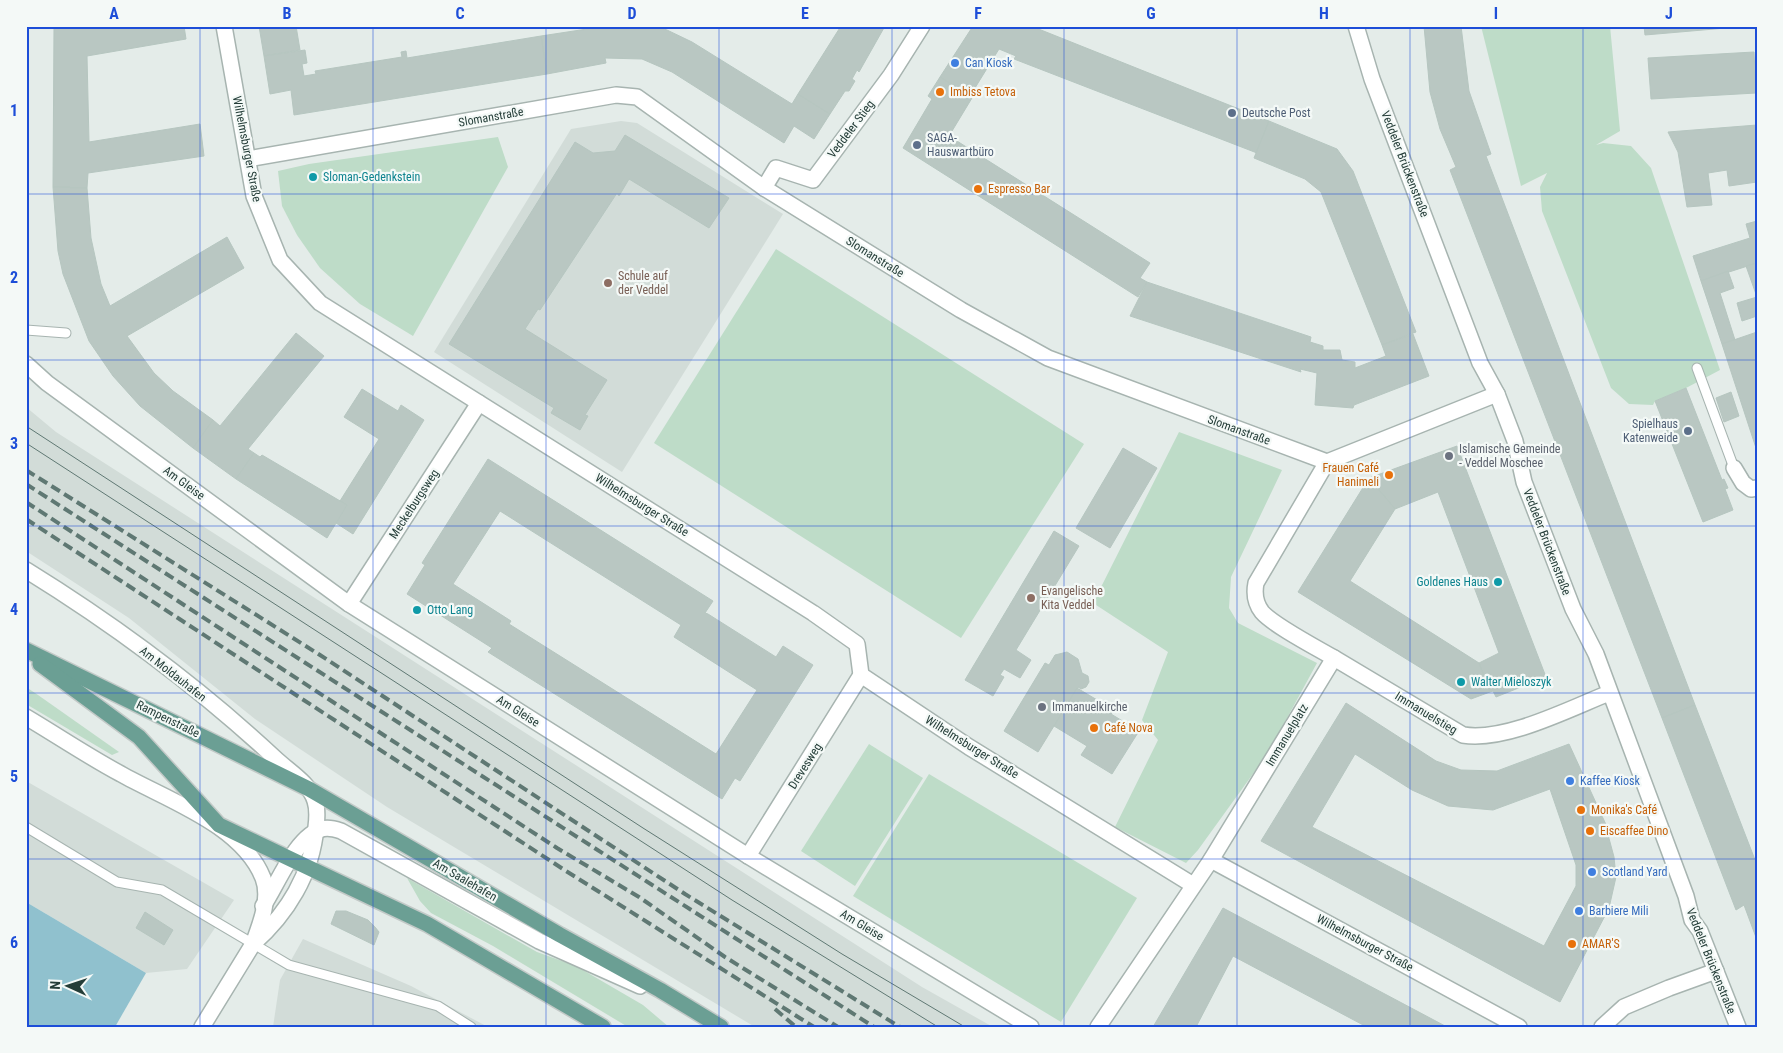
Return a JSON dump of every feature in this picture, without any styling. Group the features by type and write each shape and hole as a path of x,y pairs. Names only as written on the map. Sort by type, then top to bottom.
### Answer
{"main road":[{"name":"Rampenstraße","path":"26,650 310,789"},
{"name":"Rampenstraße","path":"26,654 139,737 219,825"},
{"name":"Am Saalehafen","path":"310,789 721,1027"},
{"path":"219,825 427,924 603,1027"}],"street":[{"name":"Wilhelmsburger Straße","path":"224,26 254,196 280,260 320,303 813,613 857,644 861,675 969,747 1193,885"},
{"name":"Veddeler Stieg","path":"764,188 776,168 813,180 891,75 922,26"},
{"name":"Veddeler Brückenstraße","path":"1356,26 1376,88 1480,363 1497,394 1516,441 1524,482 1573,609 1596,654 1686,896 1692,920 1700,931 1738,1027"},
{"name":"Slomanstraße","path":"248,160 616,95 637,97 764,188 961,310 1048,358 1327,462"},
{"name":"Am Gleise","path":"26,364 55,389 349,604 748,856 1031,1027"},
{"path":"1334,658 1267,617 1258,605 1254,592 1256,583 1327,462 1497,394"},
{"name":"Meckelburgsweg","path":"349,604 479,403"},
{"path":"1734,468 1743,483 1751,489 1757,488"},
{"name":"Am Moldauhafen","path":"26,570 144,651 240,726 310,789"},
{"name":"Immanuelstieg","path":"1334,658 1463,735 1476,737 1505,733 1609,693"},
{"name":"Immanuelplatz","path":"1098,1027 1211,860 1334,658"},
{"name":"Drevesweg","path":"748,856 861,675"},
{"path":"26,717 121,774 219,825 258,869 264,883 263,906 253,944"},
{"path":"202,1027 253,944 264,934 298,891 308,866 316,831 318,810 310,789"},
{"name":"Am Saalehafen","path":"316,831 330,828 341,831 539,941 646,988 660,990"},
{"path":"263,906 290,859 304,840 316,831"},
{"name":"Wilhelmsburger Straße","path":"1211,860 1519,1027"},
{"path":"1602,1027 1624,1007 1716,971"}],"lane":[{"path":"26,330 66,333"},
{"path":"1697,368 1734,468"},
{"path":"26,827 117,882 162,890 289,965 438,1006 471,1027"}],"shaded area":[{"name":"Schule auf der Veddel","path":"621,121 637,123 783,214 622,472 434,352 571,129"},
{"path":"26,407 56,432 922,987 993,1027 755,1027 387,807 255,719 129,618 26,551"},
{"path":"26,781 234,900 187,969 146,973 26,902"},
{"path":"303,939 411,986 488,1027 273,1027 280,980"}],"green space":[{"path":"1481,26 1610,26 1620,131 1596,145 1603,143 1631,146 1651,168 1720,370 1686,388 1655,401 1653,405 1629,404 1611,388 1542,211 1540,187 1547,173 1521,186"},
{"path":"498,137 508,167 413,336 360,304 320,268 297,235 282,206 278,171 309,164"},
{"path":"776,249 1084,444 961,638 654,443"},
{"path":"1179,432 1282,470 1231,577 1229,608 1238,623 1317,663 1268,753 1198,850 1186,863 1115,827 1158,740 1142,720 1168,652 1093,603"},
{"path":"26,687 119,752 112,755 26,704"},
{"path":"869,744 923,778 855,886 801,851"},
{"path":"929,774 1137,898 1061,1022 853,896"},
{"path":"407,878 537,952 576,966 643,1005 669,1027 628,1027 493,946 431,913 420,901"}],"water":[{"path":"26,902 146,973 115,1027 26,1027"}],"building":[{"path":"184,26 186,39 87,56 89,142 200,124 204,156 88,173 87,188 53,187 54,27"},
{"path":"259,26 296,26 300,50 264,56"},
{"path":"586,26 655,26 667,30 692,42 792,104 798,94 830,114 814,139 794,126 784,143 672,72 642,59 605,58 606,63 547,74 541,36 587,29"},
{"path":"841,26 885,26 859,72 857,70 852,79 855,81 849,91 845,91 830,114 798,94"},
{"path":"973,26 1031,26 1269,121 1257,153 1014,59 1016,56 999,49 970,96 940,77"},
{"path":"1424,26 1461,26 1469,91 1491,154 1486,156 1695,705 1662,718 1450,170 1456,167 1440,129 1430,92"},
{"path":"1644,26 1749,26 1645,35"},
{"path":"541,36 547,74 294,115 291,90 270,94 264,56 305,50 307,63 302,64 304,76 316,74 315,71 402,57 401,52 406,51 407,58"},
{"path":"1754,52 1756,93 1651,99 1648,58"},
{"path":"940,77 972,98 949,136 1150,263 1140,278 1147,282 1138,297 903,148 932,99 928,96"},
{"path":"1269,121 1337,149 1353,171 1416,332 1382,345 1321,192 1305,179 1254,158"},
{"path":"1757,125 1757,182 1729,186 1727,170 1708,173 1712,205 1687,207 1678,152 1668,132"},
{"path":"625,135 729,198 709,228 629,179 619,196 617,193 540,310 538,309 525,329 607,380 585,415 588,416 580,430 551,413 554,408 449,344 575,142 593,153 615,151"},
{"path":"53,187 87,188 91,238 101,284 110,306 227,237 244,268 127,336 154,373 173,391 213,420 193,448 140,406 113,376 89,341 63,274 58,251"},
{"path":"1757,221 1757,263 1701,281 1693,256 1750,238 1746,224"},
{"path":"1757,263 1757,297 1746,266"},
{"path":"1728,271 1734,288 1720,293 1735,340 1722,344 1701,281"},
{"path":"1147,282 1311,337 1310,342 1323,346 1323,350 1340,350 1342,360 1355,362 1355,368 1386,356 1382,345 1413,334 1429,376 1354,405 1353,408 1315,405 1317,373 1300,369 1301,372 1130,316"},
{"path":"1757,297 1757,316 1742,321 1737,303"},
{"path":"1757,332 1757,451 1722,344"},
{"path":"296,333 324,356 248,449 254,453 236,479 193,448 213,420 220,426"},
{"path":"1686,388 1722,480 1724,479 1728,488 1725,489 1733,510 1703,522 1655,401"},
{"path":"362,389 398,411 401,405 424,420 353,534 336,523 347,505 340,501 379,439 344,417"},
{"path":"1731,392 1739,416 1724,422 1716,398"},
{"path":"1457,446 1546,677 1496,697 1493,691 1490,692 1479,663 1499,653 1438,492 1395,509 1369,478"},
{"path":"1123,448 1157,468 1110,548 1076,528"},
{"path":"254,453 260,457 262,455 347,505 327,538 236,479"},
{"path":"488,459 713,601 705,613 776,657 783,646 813,665 740,781 735,778 722,799 488,652 492,648 407,594 425,565 422,563","holes":["500,511 681,625 674,637 757,690 716,754 509,624 511,621 453,584"]},
{"path":"1369,478 1395,509 1350,581 1479,663 1490,692 1471,699 1298,592"},
{"name":"Evangelische Kita Veddel","path":"1054,531 1079,546 1016,650 1031,660 1020,678 1004,669 1000,675 1004,677 993,696 965,680"},
{"name":"Immanuelkirche","path":"1067,652 1078,659 1082,673 1088,676 1089,682 1086,687 1081,689 1078,687 1038,752 1004,731 1045,663 1049,665 1055,655"},
{"path":"1077,688 1114,710 1111,714 1139,731 1112,774 1081,755 1087,746 1054,726"},
{"path":"1346,703 1436,761 1461,770 1497,771 1569,744 1608,829 1616,877 1609,908 1560,1002 1261,841","holes":["1355,754 1412,790 1448,806 1493,810 1550,789 1576,865 1576,886 1544,946 1312,827"]},
{"path":"1695,705 1757,865 1757,940 1744,905 1736,910 1662,718"},
{"path":"1223,908 1447,1027 1367,1027 1233,956 1196,1027 1153,1027"},
{"path":"336,911 346,911 368,920 379,932 374,945 331,924"},
{"path":"145,912 173,930 164,945 136,928"}],"tram line":[{"path":"26,426 643,828 842,954 965,1027"},
{"path":"26,443 732,900 938,1027"}],"railway":[{"path":"26,470 320,655 685,894 900,1027"},
{"path":"26,484 874,1027"},
{"path":"26,502 557,848 639,897 725,957 838,1027"},
{"path":"26,519 566,871 814,1027"},
{"path":"775,1009 796,1027"}],"place":[{"name":"Can Kiosk","path":"955,63"},
{"name":"Imbiss Tetova","path":"940,92"},
{"name":"Deutsche Post","path":"1232,113"},
{"name":"SAGA- Hauswartbüro","path":"917,145"},
{"name":"Sloman-Gedenkstein","path":"313,177"},
{"name":"Espresso Bar","path":"978,189"},
{"name":"Schule auf der Veddel","path":"608,283"},
{"name":"Spielhaus Katenweide","path":"1688,431"},
{"name":"Islamische Gemeinde - Veddel Moschee","path":"1449,456"},
{"name":"Frauen Café Hanimeli","path":"1389,475"},
{"name":"Goldenes Haus","path":"1498,582"},
{"name":"Evangelische Kita Veddel","path":"1031,598"},
{"name":"Otto Lang","path":"417,610"},
{"name":"Walter Mieloszyk","path":"1461,682"},
{"name":"Immanuelkirche","path":"1042,707"},
{"name":"Café Nova","path":"1094,728"},
{"name":"Kaffee Kiosk","path":"1570,781"},
{"name":"Monika's Café","path":"1581,810"},
{"name":"Eiscaffee Dino","path":"1590,831"},
{"name":"Scotland Yard","path":"1592,872"},
{"name":"Barbiere Mili","path":"1579,911"},
{"name":"AMAR'S","path":"1572,944"}]}
